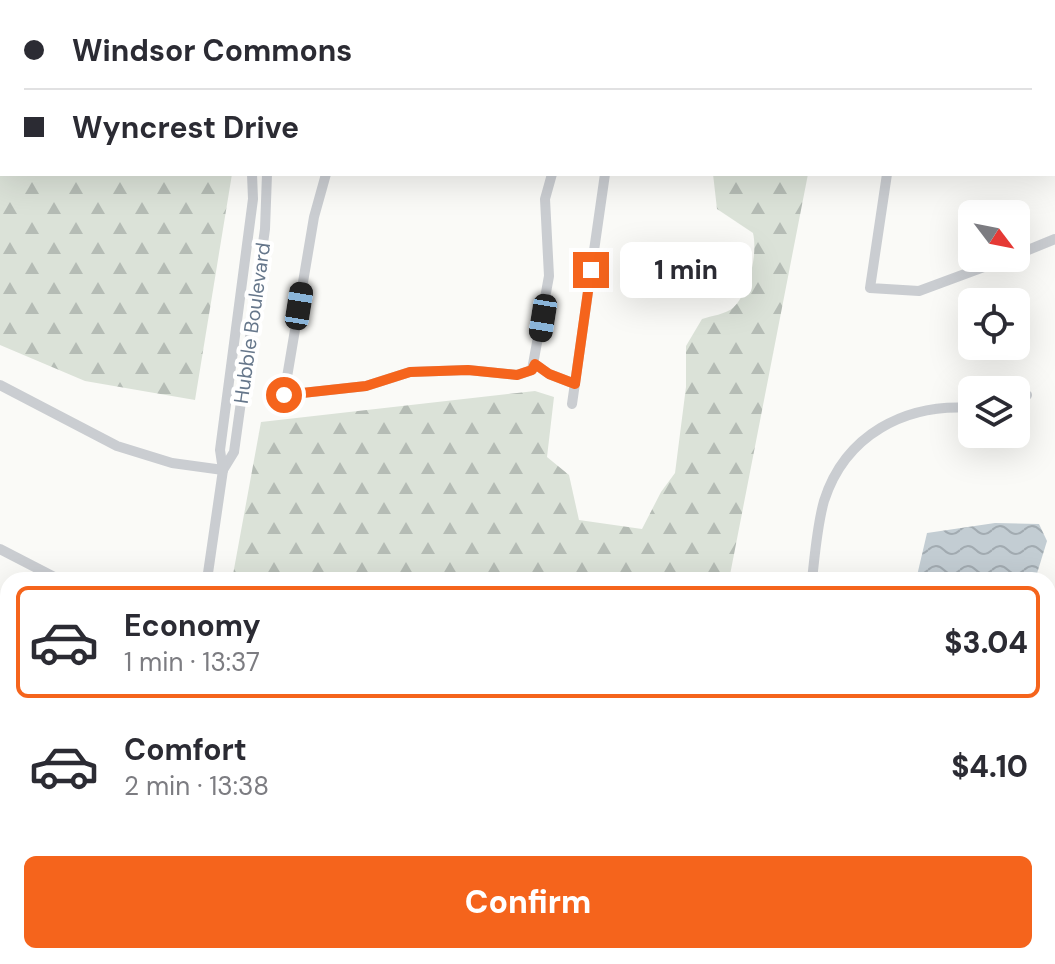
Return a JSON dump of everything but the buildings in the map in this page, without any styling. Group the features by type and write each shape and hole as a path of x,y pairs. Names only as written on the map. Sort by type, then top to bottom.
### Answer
{"street":[{"name":"Hubble Boulevard","path":"208,572 223,470 220,450 253,199 252,176"},
{"name":"Hubble Boulevard","path":"223,470 234,452 265,229 267,176"},
{"path":"325,176 314,217 284,395 366,386 410,372 468,370 517,375 532,370 549,276 545,199 551,176"},
{"path":"572,404 605,176"},
{"path":"887,176 870,288 919,291 970,272"},
{"path":"1030,249 1055,239"},
{"path":"535,364 549,374 575,384"},
{"path":"0,385 117,446 172,463 223,470"},
{"path":"813,572 824,502 837,472 859,440 915,413 958,409"},
{"path":"0,549 45,572"}],"green space":[{"path":"0,176 232,176 195,400 85,381 0,345"},
{"path":"713,176 808,176 731,572 233,572 261,422 535,391 554,397 547,457 569,475 579,520 642,529 661,492 675,473 686,387 686,346 702,319 726,312 739,301 753,262 753,233 717,209"}],"water":[{"path":"995,523 1039,524 1047,541 1037,572 918,572 927,533"}],"route":[{"path":"284,395 335,392 410,372 468,370 526,374 535,364 560,380 575,384 591,270"}]}
